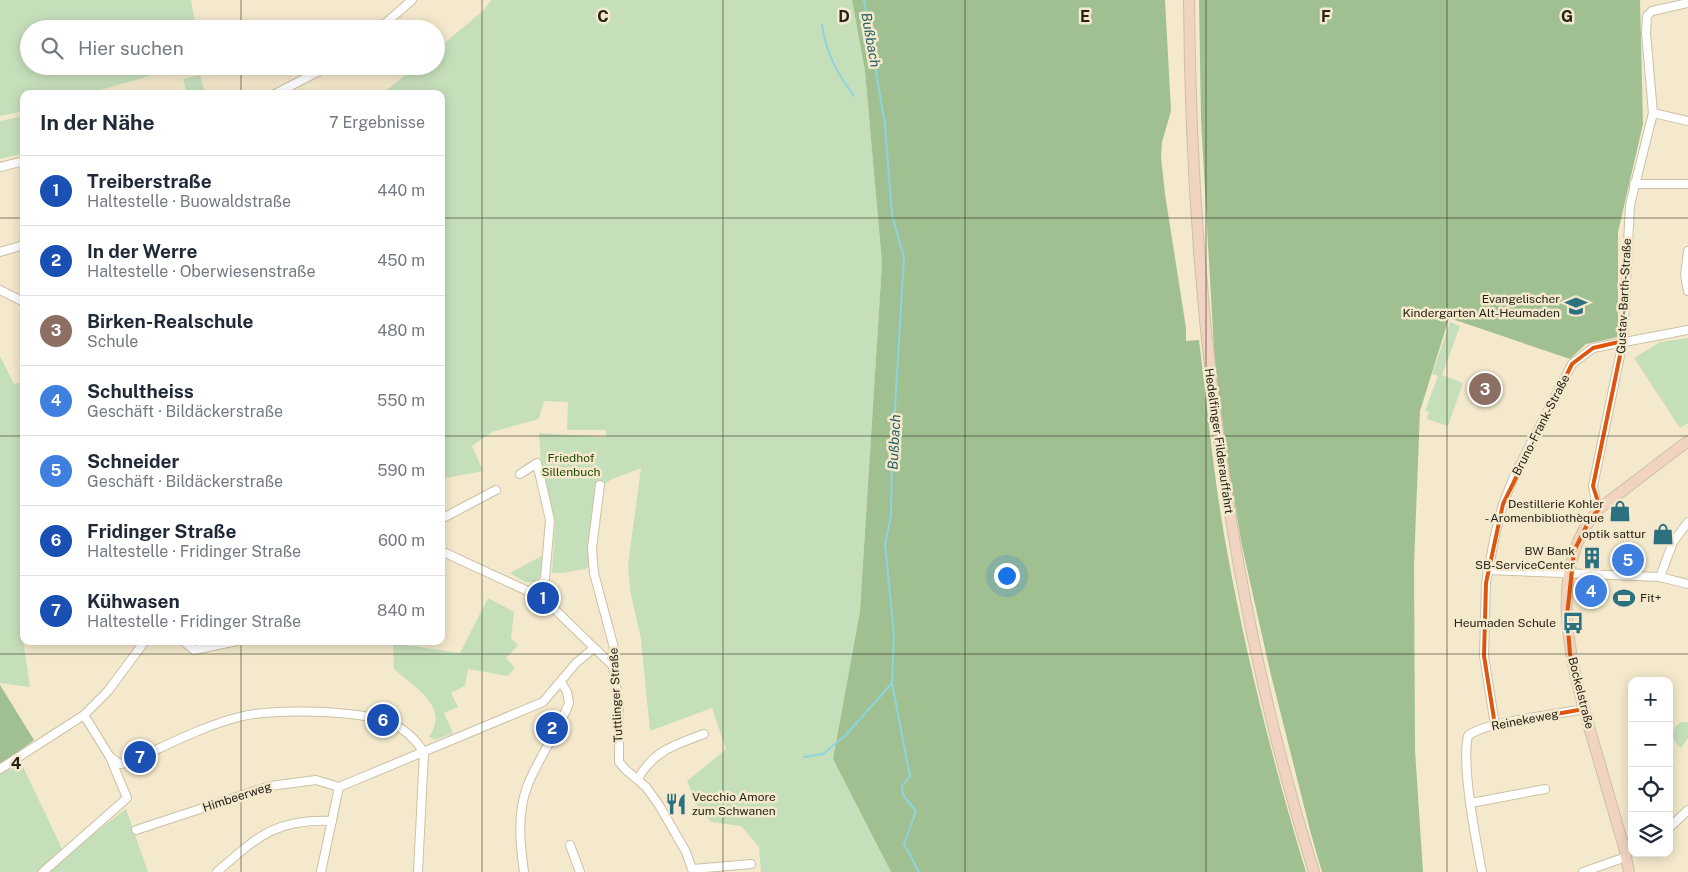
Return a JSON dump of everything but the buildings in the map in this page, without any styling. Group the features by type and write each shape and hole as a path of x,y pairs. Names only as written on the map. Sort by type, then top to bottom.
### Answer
{"main road":[{"name":"Hedelfinger Filderauffahrt","path":"1189,0 1201,288 1219,450 1235,550 1258,662 1282,760 1314,872"},
{"name":"Bockelstraße","path":"1628,872 1627,850 1584,709 1568,639 1570,572 1578,538 1590,519 1600,508 1688,441"}],"street":[{"path":"389,20 412,0"},
{"name":"Gustav-Barth-Straße","path":"1600,508 1596,501 1593,486 1624,341 1627,231 1634,184 1653,113 1646,33 1647,16 1652,10 1688,3"},
{"path":"283,90 312,75"},
{"path":"1653,113 1688,121"},
{"path":"0,167 20,162"},
{"path":"1634,184 1688,184"},
{"path":"0,252 20,246"},
{"path":"1688,251 1685,274 1688,290"},
{"path":"0,290 20,300"},
{"name":"Bruno-Frank-Straße","path":"1495,725 1484,656 1487,570 1503,504 1515,474 1572,364 1593,348 1613,346 1624,341 1688,330"},
{"path":"520,474 536,463 550,520 545,579 534,592"},
{"name":"Tuttlinger Straße","path":"600,486 592,548 594,572 614,648 613,666 619,708 619,762 624,769 638,779 659,804 693,871"},
{"path":"445,517 496,490"},
{"path":"1660,577 1674,542 1688,522"},
{"path":"445,553 534,592 551,604 613,666"},
{"path":"1487,570 1660,577 1688,584"},
{"path":"0,769 84,716 108,691 142,645"},
{"path":"188,645 194,650 217,645"},
{"path":"321,872 339,787 543,702 576,663 594,648"},
{"path":"524,872 520,849 522,810 527,787 569,703 567,692 561,682"},
{"name":"Reinekeweg","path":"1471,803 1468,736 1478,730 1495,725 1584,709"},
{"path":"110,757 120,764 127,763 203,729 240,717 273,712 350,715 383,720 407,732 417,741 424,753 418,872"},
{"path":"43,872 127,798 110,757 84,716"},
{"path":"638,779 655,756 704,734"},
{"name":"Himbeerweg","path":"136,830 270,786 316,780 339,787"},
{"path":"1482,872 1471,803 1545,789"},
{"path":"1673,824 1688,810"},
{"path":"217,872 247,845 268,831 290,823 310,820 332,821"},
{"path":"570,845 580,872"},
{"path":"1584,872 1627,850"},
{"path":"693,871 751,864"}],"highlighted area":[{"path":"1623,341 1593,486 1600,508 1590,519 1574,551 1567,616 1570,654 1584,709 1495,725 1484,656 1486,583 1503,504 1572,364 1593,348"}],"green space":[{"path":"0,0 191,0 194,20 20,20 20,75 150,75 100,90 20,90 20,112 0,116"},
{"name":"Friedhof Sillenbuch","path":"491,0 852,0 865,71 882,263 860,611 833,759 891,872 761,872 759,847 741,826 711,822 699,809 687,781 726,749 712,708 650,731 641,639 630,590 628,565 641,468 610,480 597,491 588,546 589,568 552,573 555,521 541,463 539,433 606,437 606,430 567,430 568,402 544,401 539,419 492,432 472,446 483,471 445,478 445,90 387,90 405,75 445,75 445,42 484,10"},
{"path":"852,0 1165,0 1171,111 1162,142 1161,157 1186,328 1186,341 1199,340 1218,499 1243,632 1283,793 1306,872 891,872 833,759 860,611 882,263 865,71"},
{"path":"1199,0 1640,0 1643,124 1618,232 1618,337 1586,344 1570,359 1449,318 1420,411 1414,564 1415,750 1423,872 1322,872 1311,834 1270,671 1242,546 1227,458 1215,365 1201,120"},
{"path":"200,75 204,90 186,90 183,79"},
{"path":"20,117 20,154 0,159 0,121"},
{"path":"1450,322 1460,326 1442,375 1463,383 1448,426 1427,419 1429,412 1425,411 1438,376 1432,374"},
{"path":"1688,338 1688,423 1680,428 1634,358 1660,342"},
{"path":"0,356 14,384 20,383 20,645 24,645 30,687 0,683"},
{"path":"543,555 540,576 534,582 525,582 510,573"},
{"path":"488,598 514,612 511,638 518,645 506,658 515,668 508,676 468,669 465,686 451,693 458,707 444,713 453,733 435,740 429,737 434,726 435,716 433,707 420,691 394,669 393,645 406,645 460,653"},
{"path":"0,685 34,740 0,765"},
{"path":"1681,722 1688,722 1688,738 1681,748 1677,745 1673,734 1675,727"},
{"path":"17,754 65,855 126,809 148,872 0,872 0,765"}],"waterway":[{"name":"Bußbach","path":"864,0 885,125 892,215 904,257 892,458 891,516 885,544 894,635 892,683 910,776 902,786 903,795 916,811 904,844 919,872"},
{"path":"822,25 826,45 833,62 854,96"},
{"path":"804,757 823,754 846,735 892,683"}],"place":[{"name":"Evangelischer Kindergarten Alt-Heumaden","path":"1576,306"},
{"name":"Birken-Realschule","path":"1485,389"},
{"name":"Destillerie Kohler - Aromenbibliothèque","path":"1620,511"},
{"name":"optik sattur","path":"1663,534"},
{"name":"BW Bank SB-ServiceCenter","path":"1592,558"},
{"name":"Schneider","path":"1628,560"},
{"name":"Schultheiss","path":"1591,591"},
{"name":"Treiberstraße","path":"543,598"},
{"name":"Fit+","path":"1624,598"},
{"name":"Heumaden Schule","path":"1573,623"},
{"name":"Fridinger Straße","path":"383,720"},
{"name":"In der Werre","path":"552,728"},
{"name":"Kühwasen","path":"140,757"},
{"name":"Vecchio Amore zum Schwanen","path":"676,804"}]}
